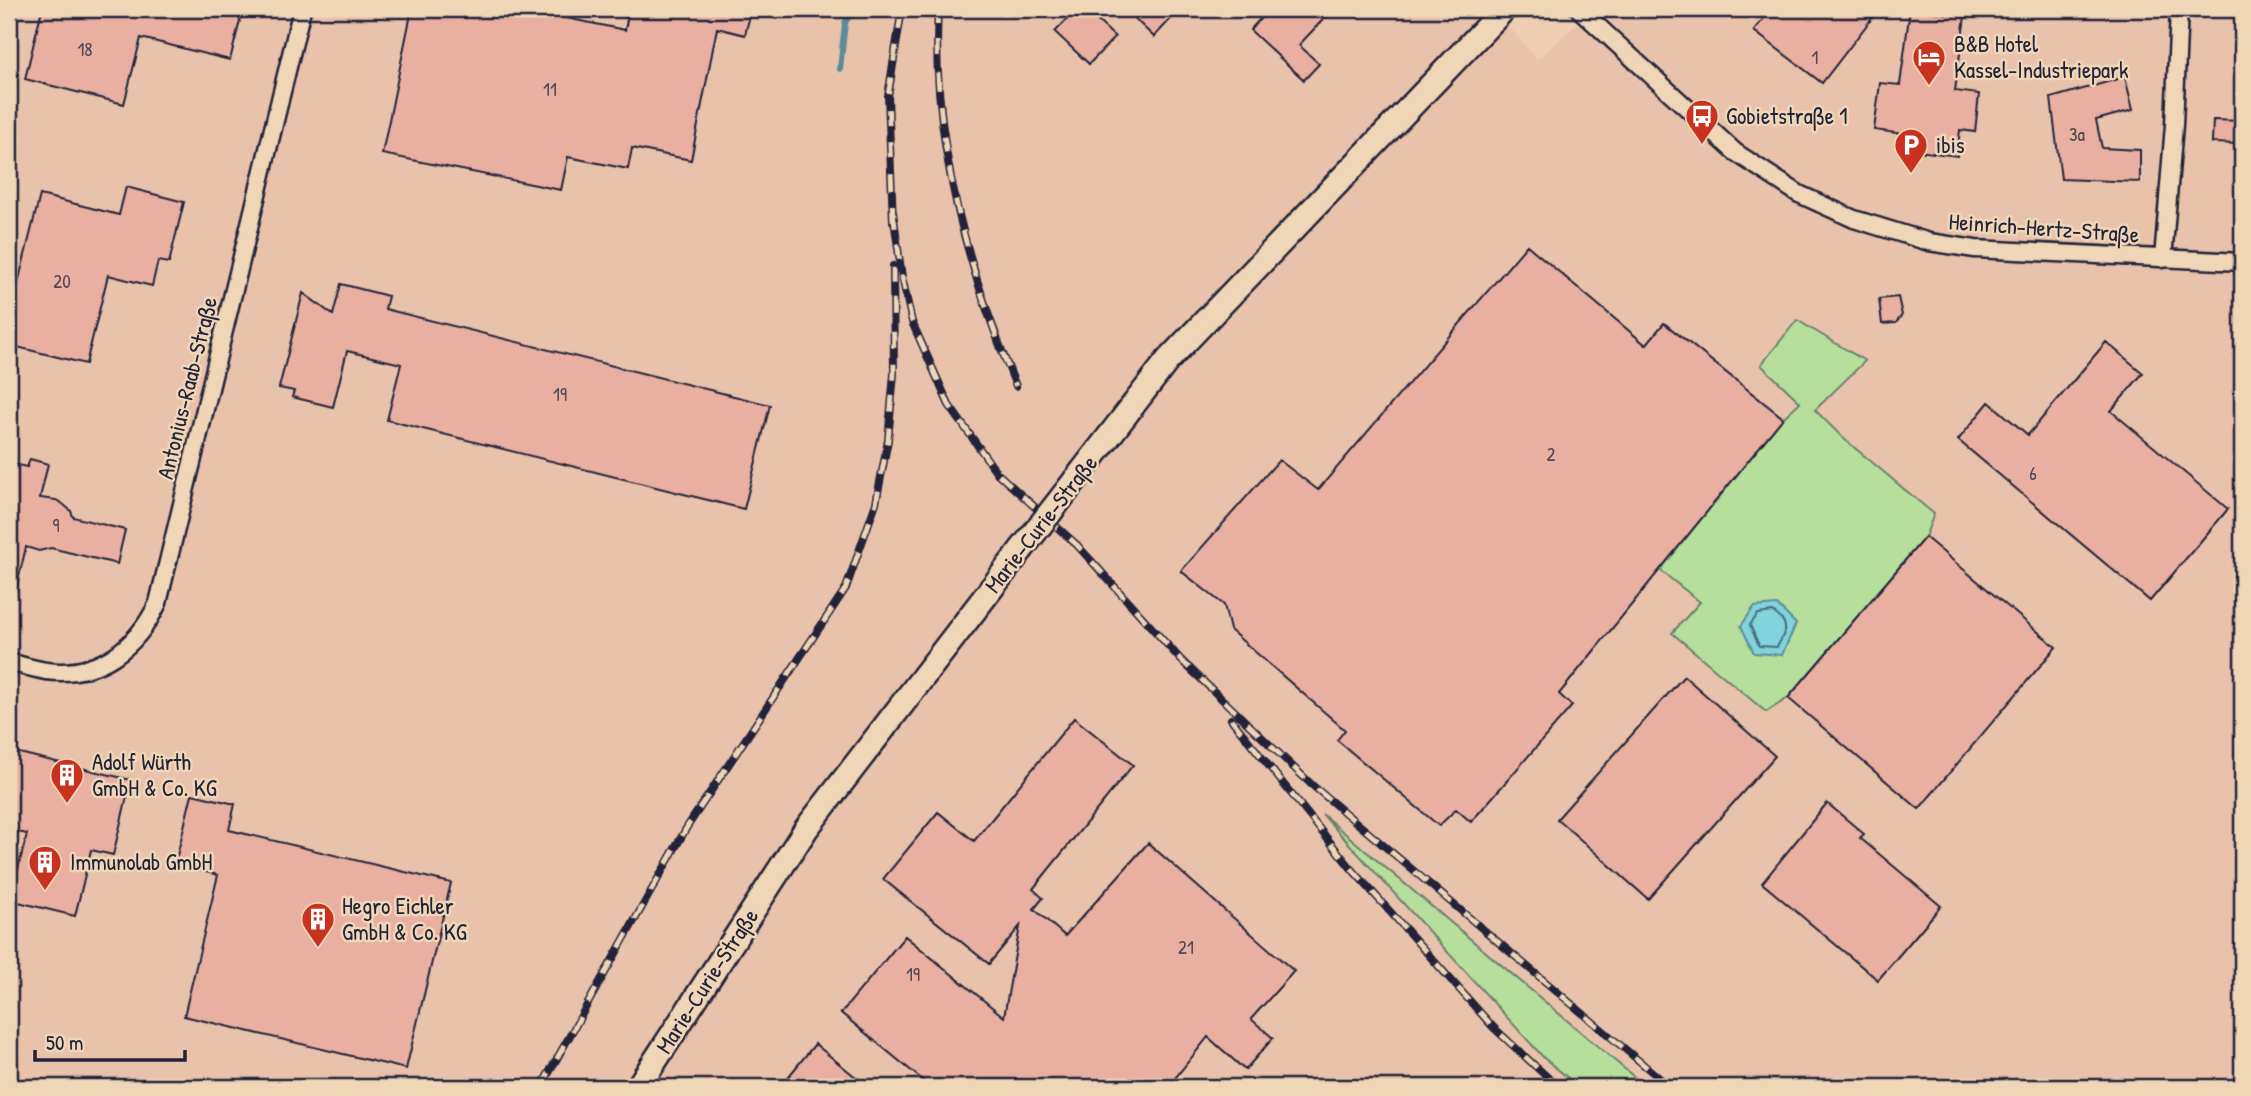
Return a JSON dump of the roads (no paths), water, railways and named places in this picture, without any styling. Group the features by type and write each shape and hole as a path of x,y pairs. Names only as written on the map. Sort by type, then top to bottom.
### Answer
{"main road":[{"name":"Marie-Curie-Straße","path":"638,1087 806,829 1168,360 1504,9"}],"street":[{"name":"Antonius-Raab-Straße","path":"9,662 47,671 72,671 101,664 126,650 148,624 159,603 302,9"},
{"name":"Heinrich-Hertz-Straße","path":"1579,9 1735,152 1799,194 1854,219 1929,242 1975,249 2242,262"},
{"name":"Heinrich-Hertz-Straße","path":"2163,259 2174,125 2179,9"}],"water":[{"path":"1777,605 1796,624 1782,655 1754,653 1741,626 1754,607"}],"waterway":[{"path":"840,69 845,23 853,9"}],"railway":[{"path":"893,221 888,96 902,9"},
{"path":"938,9 940,105 956,201 982,296 1016,386"},
{"path":"893,212 902,277 912,322 949,405 997,473 1077,545 1181,660 1312,785 1670,1087"},
{"path":"541,1087 687,827 846,588 876,503 888,440 894,374 893,266"},
{"path":"1231,719 1351,868 1493,1027 1558,1087"}],"place":[{"name":"B&B Hotel Kassel-Industriepark","path":"1929,87"},
{"name":"Gobietstraße 1","path":"1702,146"},
{"name":"ibis","path":"1911,175"},
{"name":"Adolf Würth GmbH & Co. KG","path":"67,805"},
{"name":"Immunolab GmbH","path":"45,892"},
{"name":"Hegro Eichler GmbH & Co. KG","path":"318,949"}]}
